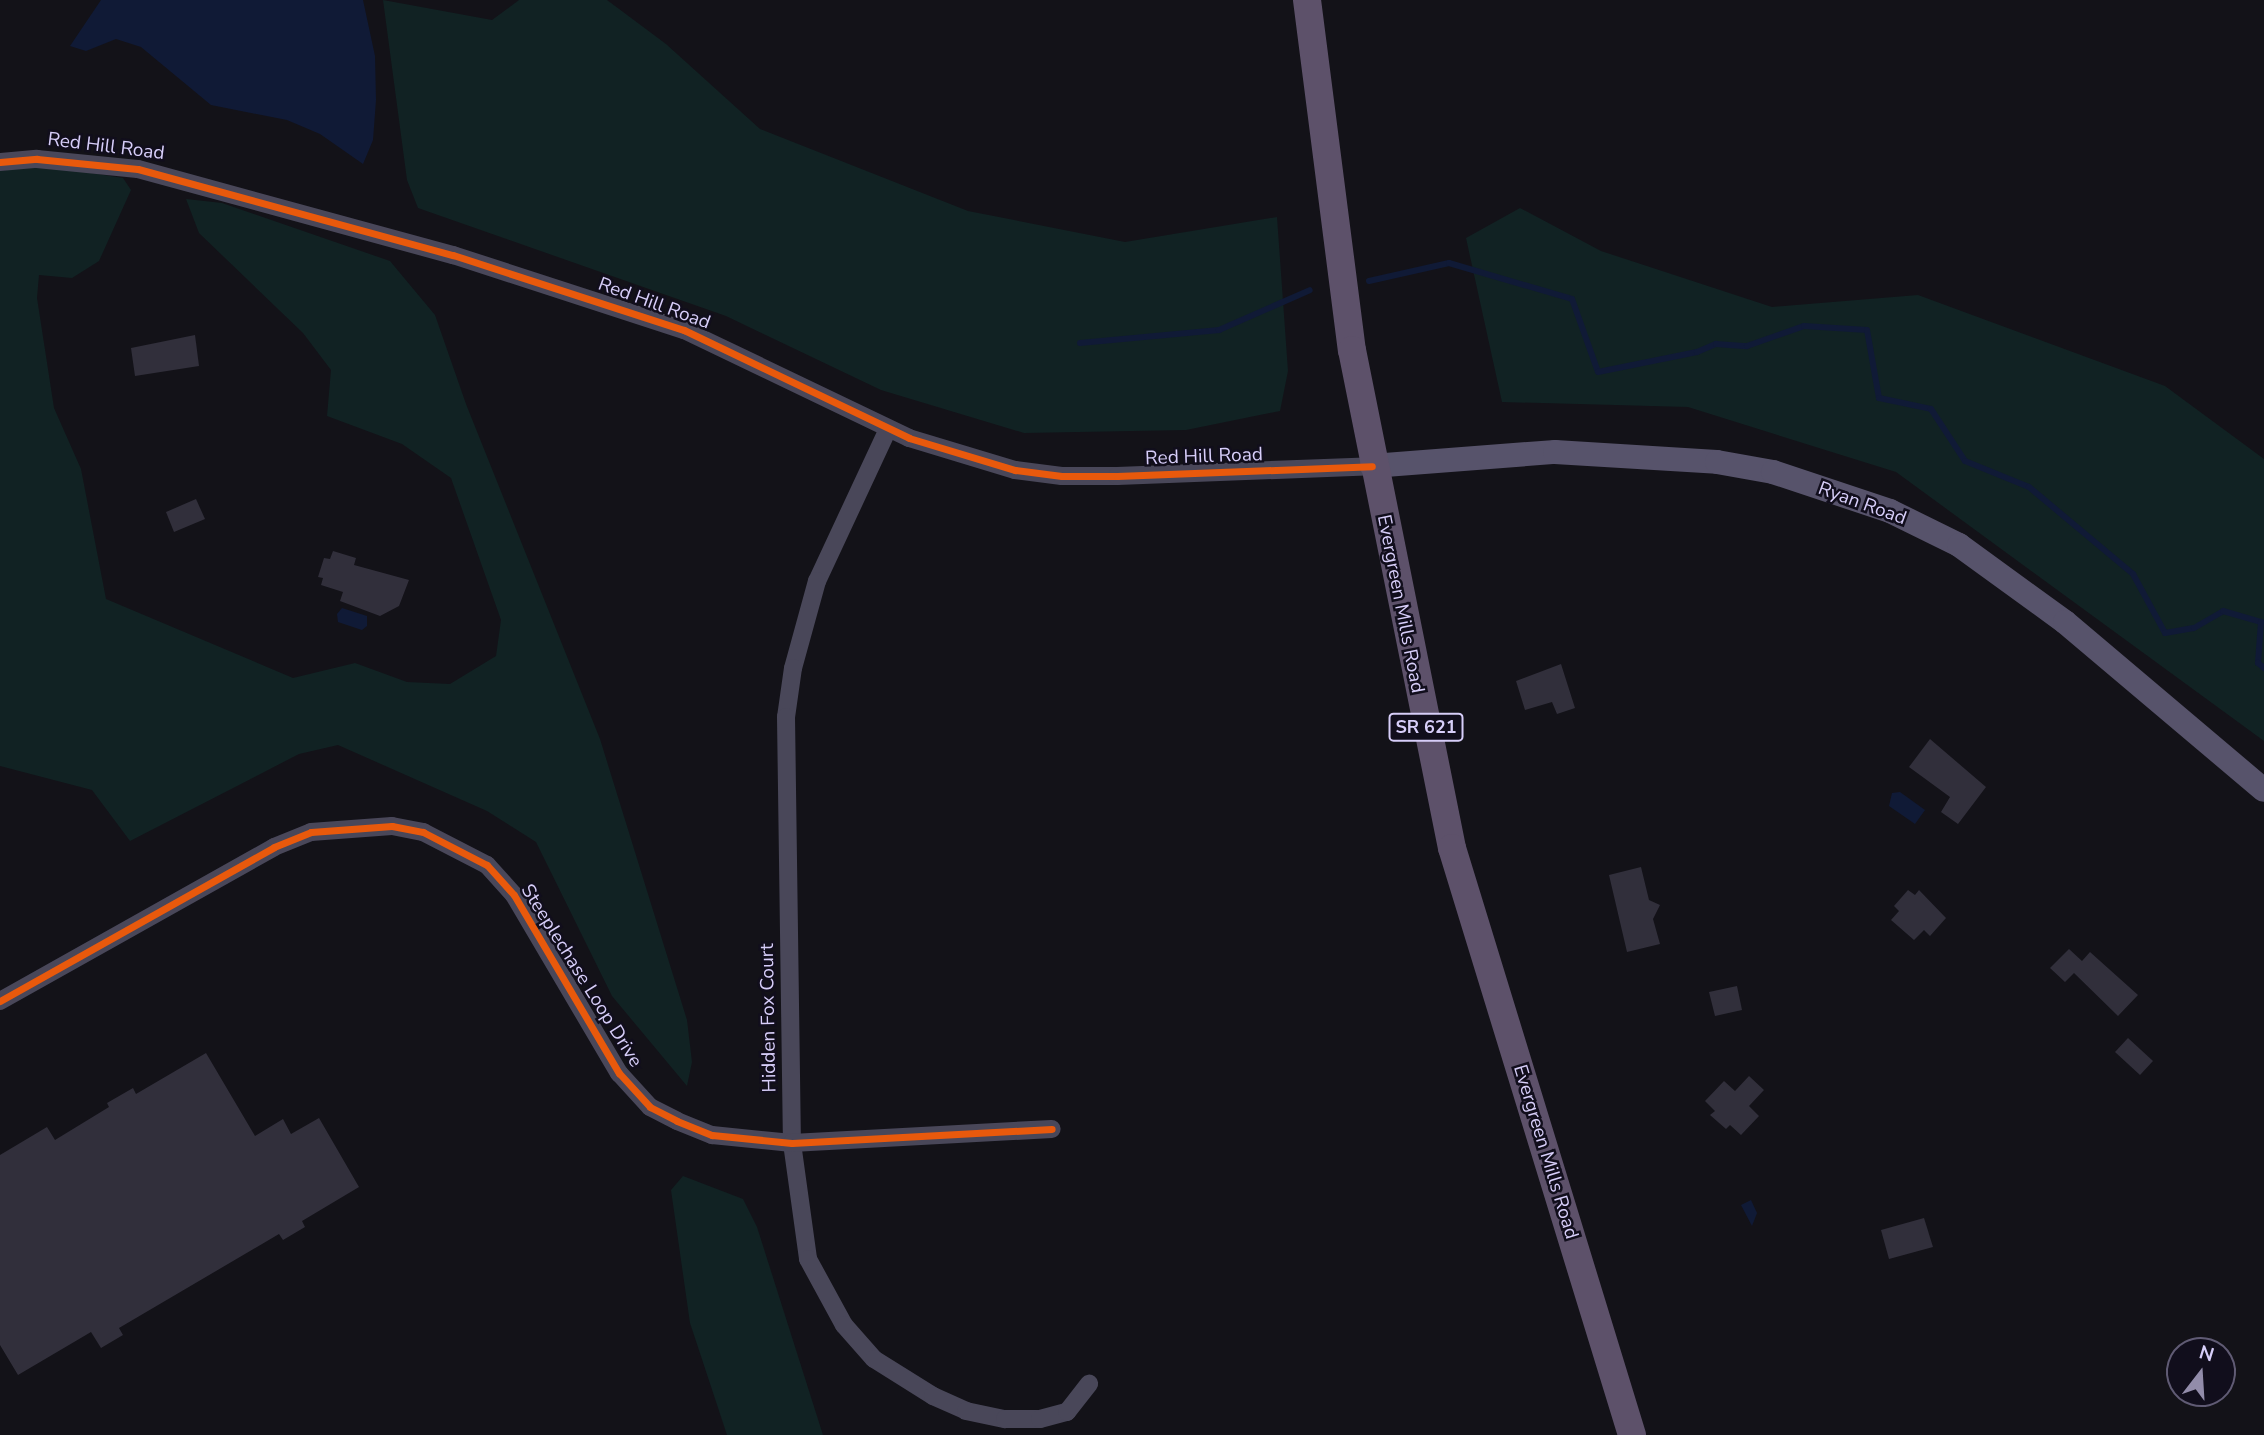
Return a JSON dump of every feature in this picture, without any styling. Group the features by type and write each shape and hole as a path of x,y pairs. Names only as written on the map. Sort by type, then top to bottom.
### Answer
{"main road":[{"name":"Evergreen Mills Road","path":"1307,0 1348,325 1372,466 1451,848 1632,1435"},
{"name":"Ryan Road","path":"1372,466 1555,452 1717,462 1773,472 1890,511 1959,545 2065,622 2264,790"}],"street":[{"name":"Red Hill Road","path":"0,162 77,161 146,171 453,255 684,330 888,429 972,460 1062,476 1372,466"},
{"name":"Hidden Fox Court","path":"888,429 817,581 793,668 786,717 792,1143 808,1259 831,1305 874,1359 933,1396 966,1410 1005,1419 1040,1419 1067,1412 1088,1384"},
{"name":"Steeplechase Loop Drive","path":"0,1001 274,847 311,832 392,825 423,832 459,849 486,865 505,885 599,1043 650,1107 712,1135 792,1143 1052,1129"}],"shaded area":[{"path":"383,0 492,20 519,0 607,0 666,44 760,129 968,211 1125,242 1277,217 1288,371 1280,411 1186,430 1024,433 881,390 726,316 418,208 407,180"},
{"path":"42,165 123,178 131,190 99,261 72,278 39,275 37,298 54,408 81,469 106,599 293,678 355,663 407,682 450,684 496,656 501,620 451,478 402,444 327,416 331,370 303,333 199,233 186,199 222,203 390,261 435,315 466,404 600,739 687,1020 692,1062 687,1086 612,996 536,842 487,811 338,745 299,754 130,841 92,790 0,766 0,171"},
{"path":"1520,208 1601,251 1772,307 1918,295 2165,386 2264,459 2264,741 1896,472 1688,407 1502,402 1466,238"},
{"path":"683,1176 743,1199 757,1227 823,1435 727,1435 690,1323 671,1190"}],"water":[{"path":"101,0 363,0 375,56 376,100 373,140 363,164 320,134 287,120 211,105 141,47 116,39 86,51 70,46"},
{"path":"342,608 367,616 367,626 362,630 338,622 337,614"},
{"path":"1900,792 1925,810 1915,824 1889,806 1892,793"},
{"path":"1751,1200 1757,1213 1752,1226 1741,1205"}],"building":[{"path":"195,335 199,366 135,376 131,348"},
{"path":"196,499 205,519 174,532 166,512"},
{"path":"333,551 356,558 354,565 409,580 399,606 380,616 340,601 343,592 321,585 323,578 318,577 324,558 330,559"},
{"path":"1561,664 1575,708 1557,714 1552,702 1525,710 1516,681"},
{"path":"1930,739 1986,787 1958,824 1941,812 1950,797 1909,767"},
{"path":"1641,867 1649,900 1660,905 1653,919 1660,944 1627,952 1609,875"},
{"path":"1908,890 1915,895 1919,890 1946,918 1930,936 1924,930 1914,940 1891,920 1899,911 1894,906"},
{"path":"2069,949 2082,961 2090,952 2138,995 2118,1016 2074,973 2065,982 2050,968"},
{"path":"1737,986 1742,1010 1715,1016 1709,992"},
{"path":"2128,1038 2153,1061 2140,1075 2115,1052"},
{"path":"206,1053 255,1136 283,1119 291,1134 319,1118 359,1187 302,1221 305,1227 283,1240 279,1234 119,1328 123,1335 101,1348 91,1332 18,1375 0,1345 0,1155 47,1127 55,1140 109,1107 107,1103 133,1088 136,1094"},
{"path":"1749,1076 1764,1090 1749,1106 1759,1116 1741,1135 1730,1125 1726,1129 1710,1115 1715,1111 1705,1101 1724,1081 1735,1091"},
{"path":"1924,1218 1933,1247 1889,1259 1881,1230"}],"waterway":[{"path":"1369,281 1449,263 1572,299 1598,372 1697,352 1716,344 1747,346 1804,326 1867,330 1879,398 1931,409 1965,461 2029,487 2133,574 2165,633 2194,628 2223,611 2261,622 2258,663 2264,668"},
{"path":"1080,343 1219,330 1310,290"}],"cycle path":[{"path":"0,162 37,159 138,169 453,255 684,330 909,438 1015,470 1062,476 1117,476 1372,466"},
{"path":"0,1001 274,847 311,832 392,826 423,832 487,865 514,895 619,1073 650,1107 677,1121 712,1135 792,1143 1052,1129"}]}
